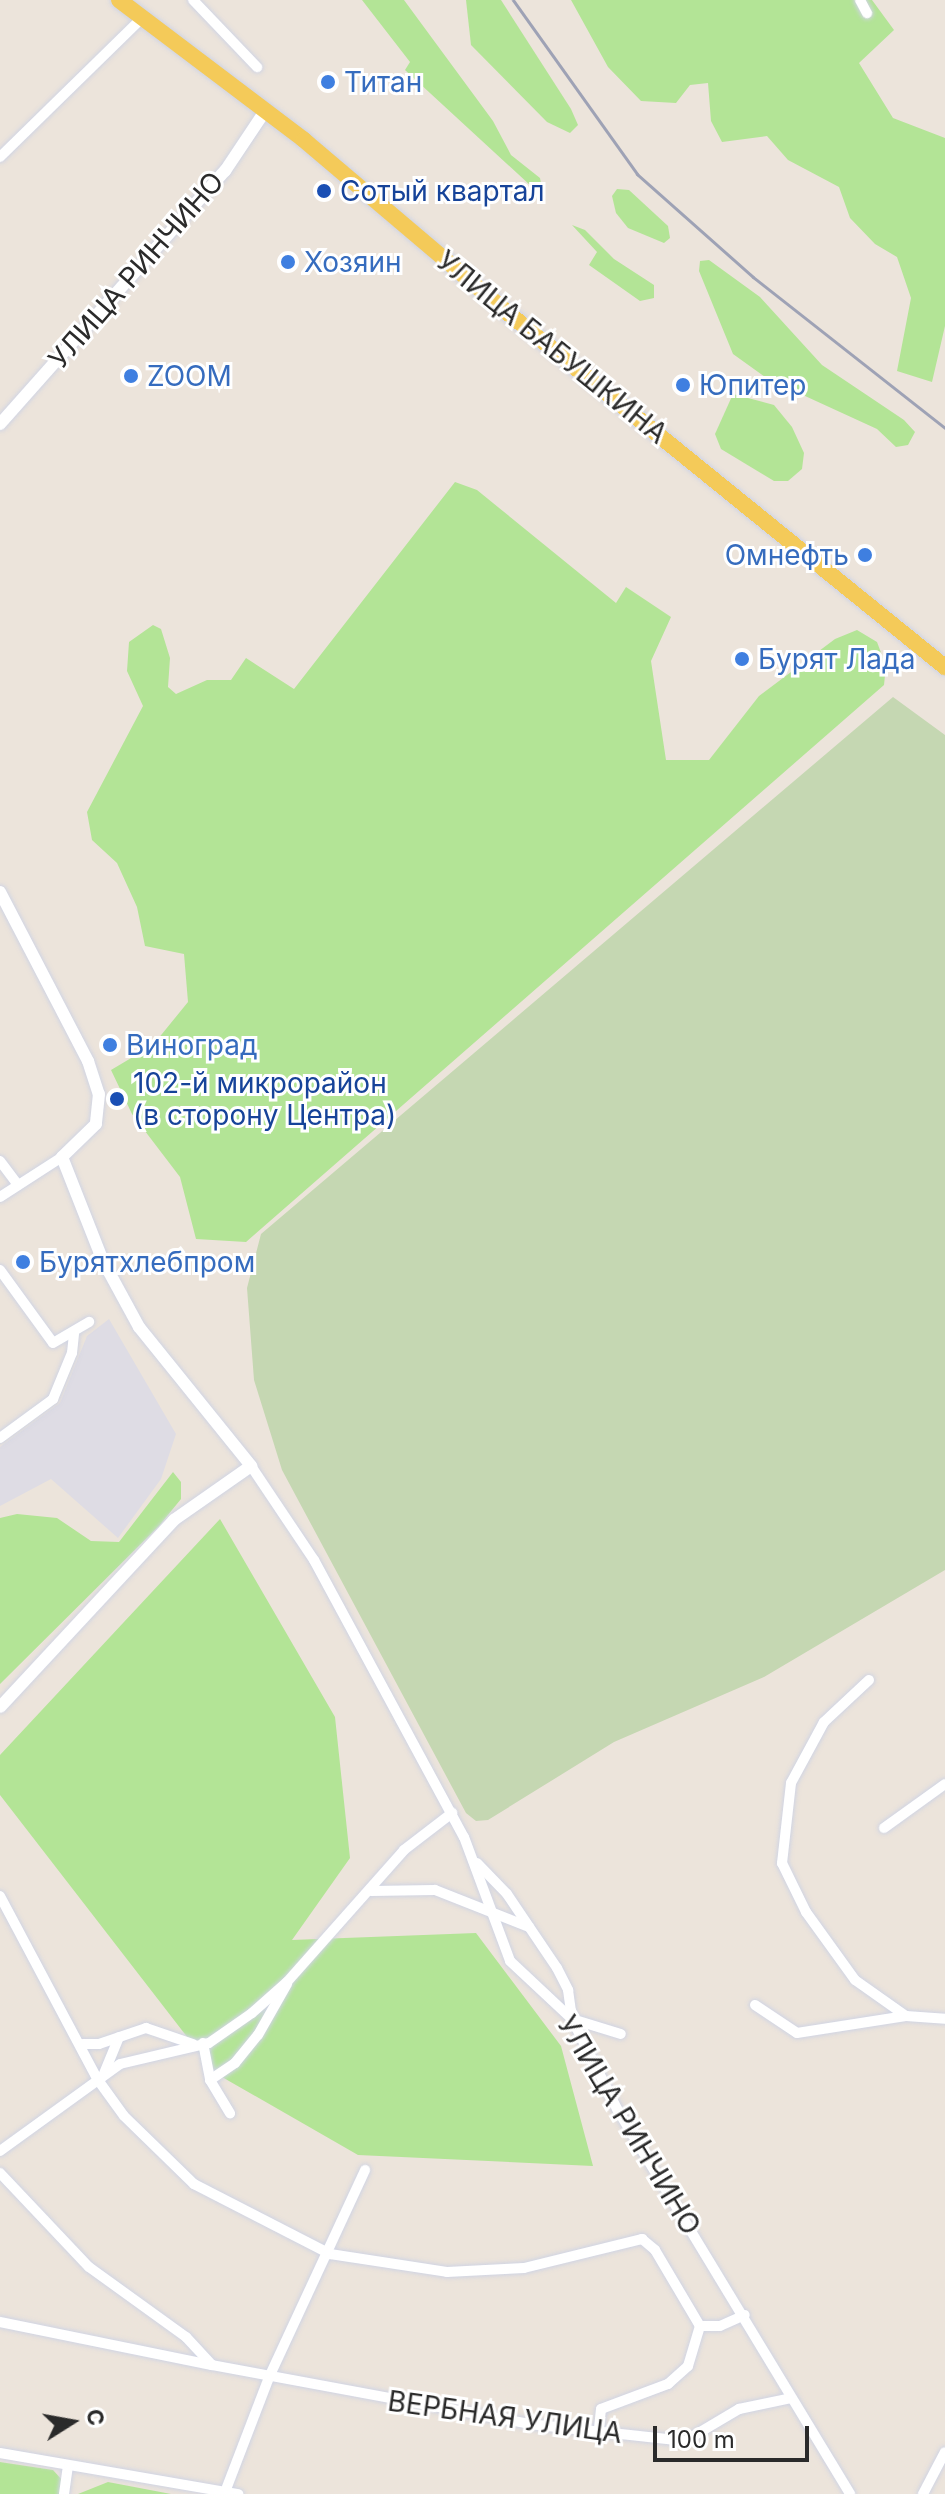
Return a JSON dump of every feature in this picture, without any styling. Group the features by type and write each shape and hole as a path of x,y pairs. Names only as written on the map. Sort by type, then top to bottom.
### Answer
{"main road":[{"name":"УЛИЦА БАБУШКИНА","path":"119,0 265,111 945,667"}],"street":[{"path":"193,0 257,67"},
{"path":"860,0 867,13"},
{"path":"0,157 143,17"},
{"name":"УЛИЦА РИНЧИНО","path":"0,424 225,171 265,111"},
{"path":"0,892 88,1061 99,1094 96,1124 62,1157 0,1197"},
{"name":"УЛИЦА РИНЧИНО","path":"62,1157 120,1296 251,1466 314,1560 476,1862 488,1912 510,1961 572,2019 617,2109 745,2315 850,2494"},
{"path":"0,1161 18,1185"},
{"path":"0,1270 53,1343 89,1322"},
{"path":"0,1438 53,1399 72,1353 74,1333"},
{"path":"0,1707 174,1520 251,1466"},
{"path":"869,1680 824,1722 791,1783 782,1863 806,1912 855,1980 906,2016"},
{"path":"884,1828 945,1784"},
{"path":"0,2151 120,2064 198,2044 252,2013 287,1982 371,1891 404,1850 452,1813"},
{"path":"476,1862 530,1927 568,1990 572,2019 621,2034"},
{"path":"371,1891 435,1890 530,1927"},
{"path":"0,1896 83,2044 93,2068 124,2116 194,2184 330,2254 447,2272 524,2268 642,2239 655,2250 700,2326 688,2366 668,2384 601,2409 599,2428"},
{"path":"210,2080 235,2063 258,2035 287,1982"},
{"path":"755,2005 797,2033 906,2016 945,2019"},
{"path":"83,2044 146,2028 198,2044"},
{"path":"100,2079 119,2037"},
{"path":"198,2044 210,2080 230,2113"},
{"path":"93,2068 112,2052"},
{"path":"225,2492 270,2375 330,2254 365,2170"},
{"path":"0,2173 89,2267 186,2337 212,2365"},
{"path":"700,2326 720,2326 745,2315"},
{"name":"ВЕРБНАЯ УЛИЦА","path":"0,2322 513,2421 599,2428 685,2441 739,2409 791,2398"},
{"path":"923,2494 945,2452"},
{"path":"0,2453 238,2494"},
{"path":"64,2494 68,2465"}],"shaded area":[{"path":"109,1319 176,1434 161,1479 118,1538 51,1479 0,1506 0,1447 60,1403 87,1336"}],"green space":[{"path":"362,0 404,0 493,121 511,155 540,178 544,198 405,70 410,62"},
{"path":"466,0 501,0 571,109 578,125 570,133 547,122 471,45"},
{"path":"571,0 872,0 894,30 859,63 893,118 945,138 945,326 932,382 897,371 911,298 897,257 875,244 850,218 839,187 788,160 767,136 722,142 711,121 708,83 690,85 676,103 641,101 608,67"},
{"path":"617,189 629,190 668,226 670,238 664,243 628,228 616,213 612,196"},
{"path":"572,225 585,230 614,259 654,285 654,298 640,301 589,265 597,252"},
{"path":"709,260 760,297 822,365 904,420 915,432 908,445 896,447 877,429 768,379 733,354 699,271 700,261"},
{"path":"733,394 774,405 792,427 804,453 802,469 788,481 774,481 721,449 715,434"},
{"path":"455,482 477,490 616,603 626,587 671,617 651,661 666,760 709,760 759,696 835,639 857,630 877,642 886,666 884,685 246,1242 196,1239 180,1177 132,1114 111,1070 153,1045 188,1002 184,954 145,946 137,907 117,863 92,840 87,812 143,706 127,671 129,642 153,625 161,629 170,658 168,687 176,694 207,680 231,680 246,658 294,689"},
{"path":"893,697 945,735 945,1570 764,1677 614,1742 488,1820 476,1821 466,1813 282,1470 254,1380 247,1288 261,1234"},
{"path":"173,1472 181,1482 181,1499 159,1526 0,1684 0,1518 17,1514 57,1518 91,1541 119,1542"},
{"path":"220,1519 335,1717 350,1858 292,1940 476,1933 561,2046 593,2166 358,2155 215,2073 0,1795 0,1755"},
{"path":"0,2462 53,2470 63,2481 60,2494 0,2494"},
{"path":"108,2482 171,2494 78,2494"}],"railway":[{"path":"513,0 637,174 753,277 945,428"}],"place":[{"name":"Титан","path":"328,82"},
{"name":"Сотый квартал","path":"324,191"},
{"name":"Хозяин","path":"288,262"},
{"name":"ZOOM","path":"131,376"},
{"name":"Юпитер","path":"683,385"},
{"name":"Омнефть","path":"865,555"},
{"name":"Бурят Лада","path":"742,659"},
{"name":"Виноград","path":"110,1045"},
{"name":"102-й микрорайон (в сторону Центра)","path":"117,1099"},
{"name":"Бурятхлебпром","path":"23,1262"}]}
